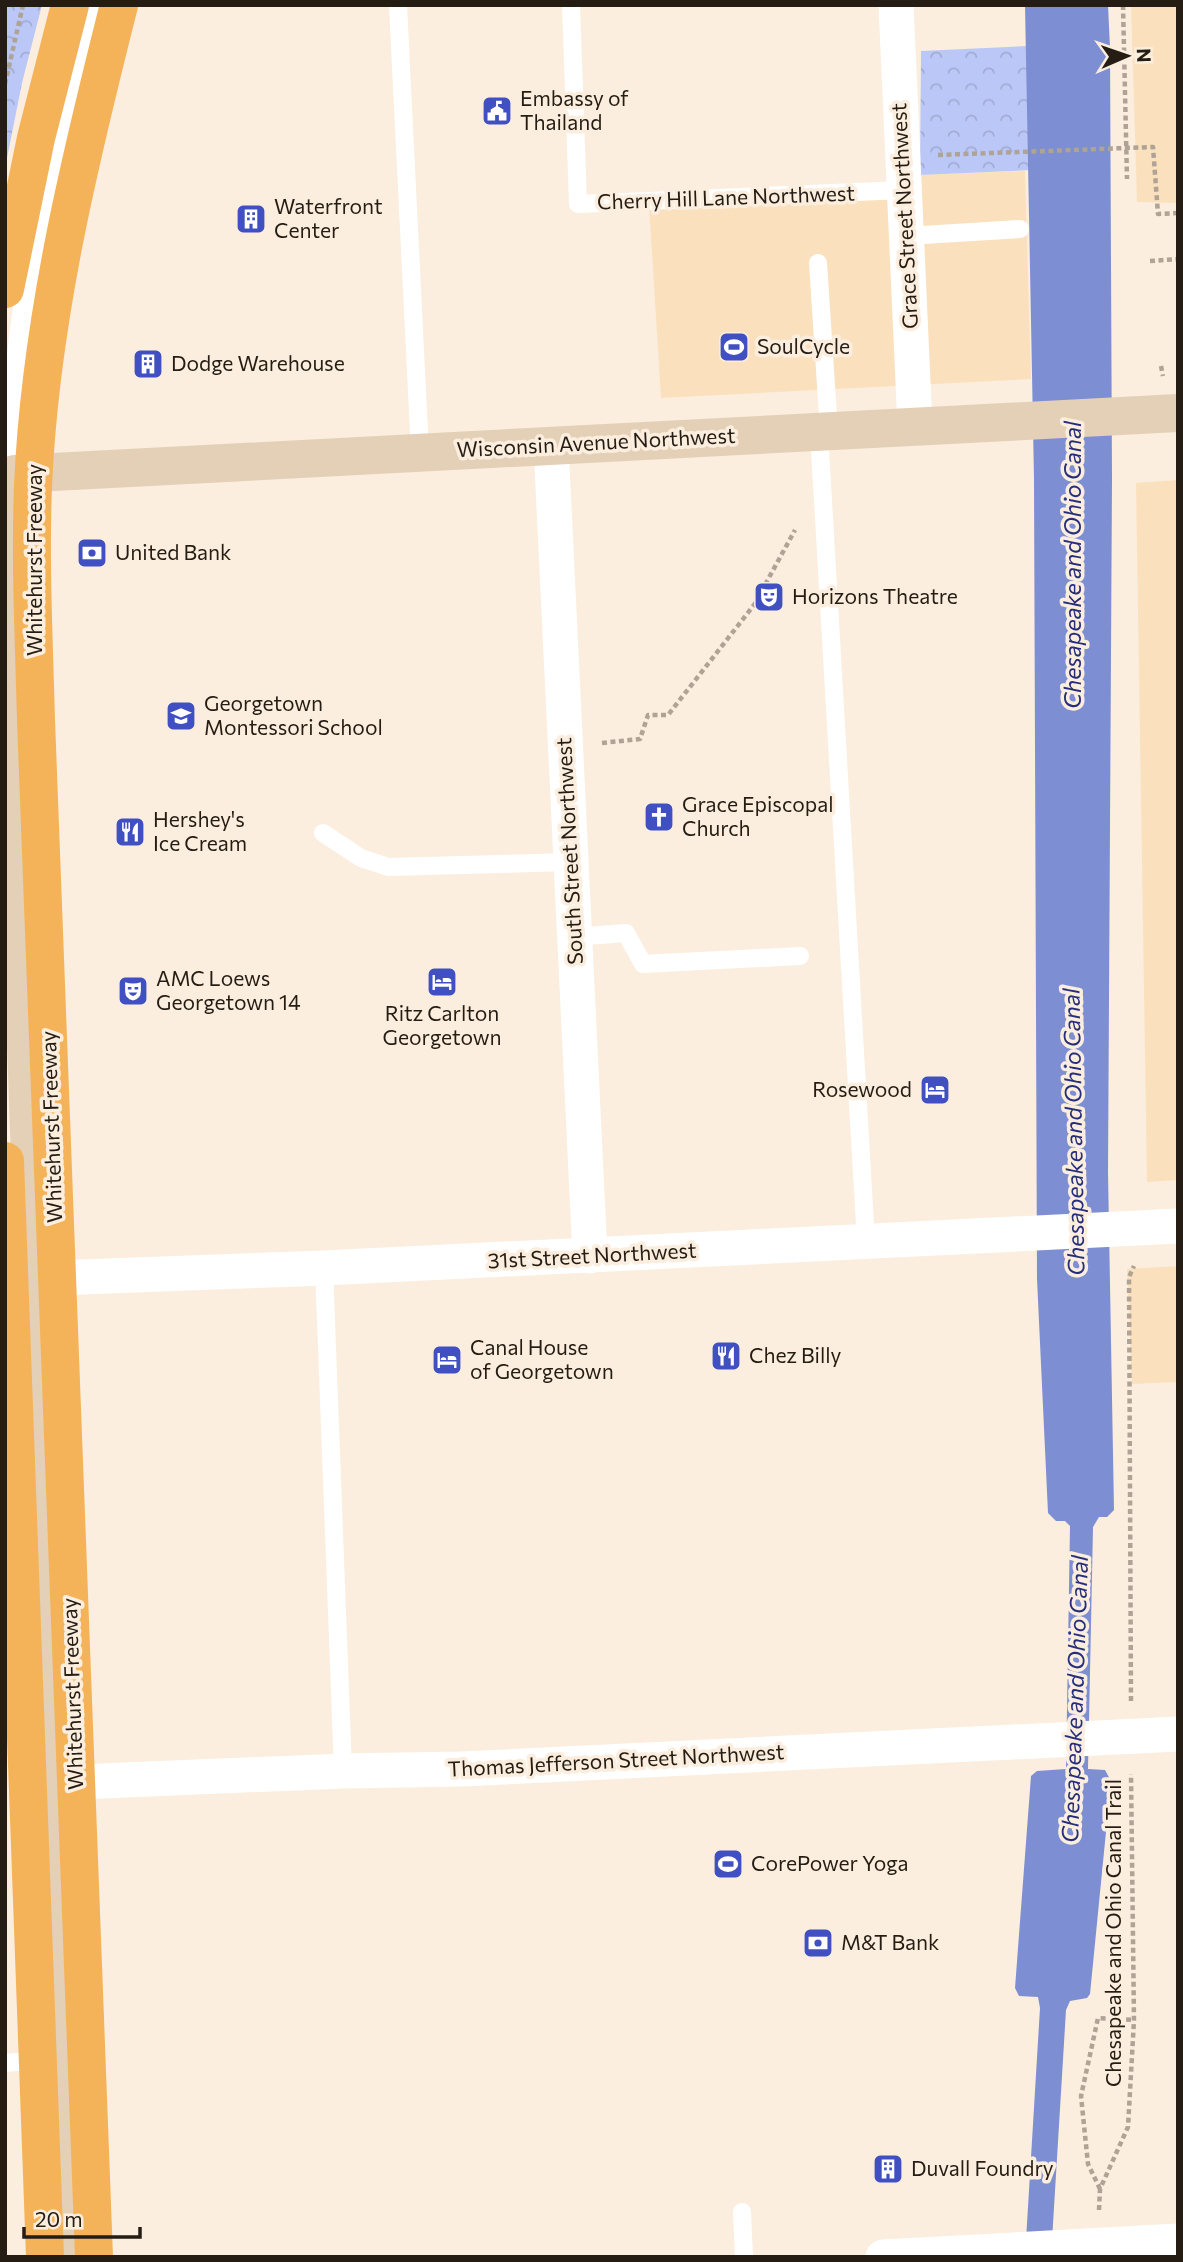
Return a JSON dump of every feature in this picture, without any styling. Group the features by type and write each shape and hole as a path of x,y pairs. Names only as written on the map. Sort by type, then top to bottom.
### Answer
{"highway":[{"path":"5,289 36,138 70,5"},
{"name":"Whitehurst Freeway","path":"94,2257 32,554 33,485 49,327 80,159 118,5"},
{"path":"5,1161 45,2257"},
{"path":"91,2176 104,2257"}],"main road":[{"name":"Wisconsin Avenue Northwest","path":"15,474 1163,413"},
{"path":"15,474 12,531 15,1284 53,1783 72,2257"}],"street":[{"path":"15,474 25,356 38,257 96,5"},
{"name":"Grace Street Northwest","path":"896,5 915,426"},
{"name":"South Street Northwest","path":"551,445 590,1256"},
{"name":"31st Street Northwest","path":"15,1284 1178,1226"},
{"name":"Thomas Jefferson Street Northwest","path":"53,1783 462,1769 1044,1741 1124,1753 1178,1734"},
{"path":"883,2257 1178,2241"}],"lane":[{"path":"398,5 420,453"},
{"name":"Cherry Hill Lane Northwest","path":"571,5 578,204 904,190"},
{"path":"907,236 1020,229"},
{"path":"818,263 824,431 866,1242"},
{"path":"323,833 361,858 388,867 570,862"},
{"path":"573,937 626,933 643,964 800,956"},
{"path":"324,1268 343,1771"},
{"path":"5,1796 53,1783"},
{"path":"5,2063 64,2057"},
{"path":"742,2212 744,2257"}],"path":[{"path":"5,84 23,5"},
{"path":"1123,5 1127,179"},
{"path":"935,156 1153,147 1158,215 1178,213"},
{"path":"1150,261 1178,259"},
{"path":"601,743 640,739 648,715 668,715 754,605 799,523"},
{"path":"1130,1705 1129,1277 1136,1263"},
{"name":"Chesapeake and Ohio Canal Trail","path":"1098,2216 1100,2189 1128,2127 1134,2020 1124,1753"},
{"path":"1100,2189 1088,2164 1081,2096 1098,2018 1134,2020"}],"shaded area":[{"path":"1131,5 1178,5 1178,203 1137,202"},
{"path":"1025,171 1031,379 661,398 649,205 916,194 916,175"},
{"path":"1178,480 1178,1180 1147,1182 1136,483"},
{"path":"1178,1266 1178,1382 1132,1384 1127,1269"}],"green space":[{"path":"5,5 42,5 22,83 5,168"},
{"path":"1027,46 1032,170 920,175 921,51"}],"water":[{"name":"Chesapeake and Ohio Canal","path":"1025,5 1108,5 1110,48 1112,480 1108,1172 1114,1510 1107,1517 1099,1517 1093,1527 1088,1769 1105,1770 1111,1781 1090,1994 1087,1998 1070,2001 1066,2010 1051,2257 1025,2257 1040,2008 1038,1997 1019,1996 1015,1988 1031,1776 1037,1771 1066,1769 1070,1526 1065,1521 1056,1521 1048,1513 1037,1279 1034,479"}],"place":[{"name":"Embassy of Thailand","path":"497,111"},
{"name":"Waterfront Center","path":"251,219"},
{"name":"SoulCycle","path":"734,347"},
{"name":"Dodge Warehouse","path":"148,364"},
{"name":"United Bank","path":"92,553"},
{"name":"Horizons Theatre","path":"769,597"},
{"name":"Georgetown Montessori School","path":"181,716"},
{"name":"Grace Episcopal Church","path":"659,817"},
{"name":"Hershey's Ice Cream","path":"130,832"},
{"name":"Ritz Carlton Georgetown","path":"442,982"},
{"name":"AMC Loews Georgetown 14","path":"133,991"},
{"name":"Rosewood","path":"935,1090"},
{"name":"Chez Billy","path":"726,1356"},
{"name":"Canal House of Georgetown","path":"447,1360"},
{"name":"CorePower Yoga","path":"728,1864"},
{"name":"M&T Bank","path":"818,1943"},
{"name":"Duvall Foundry","path":"888,2169"}]}
